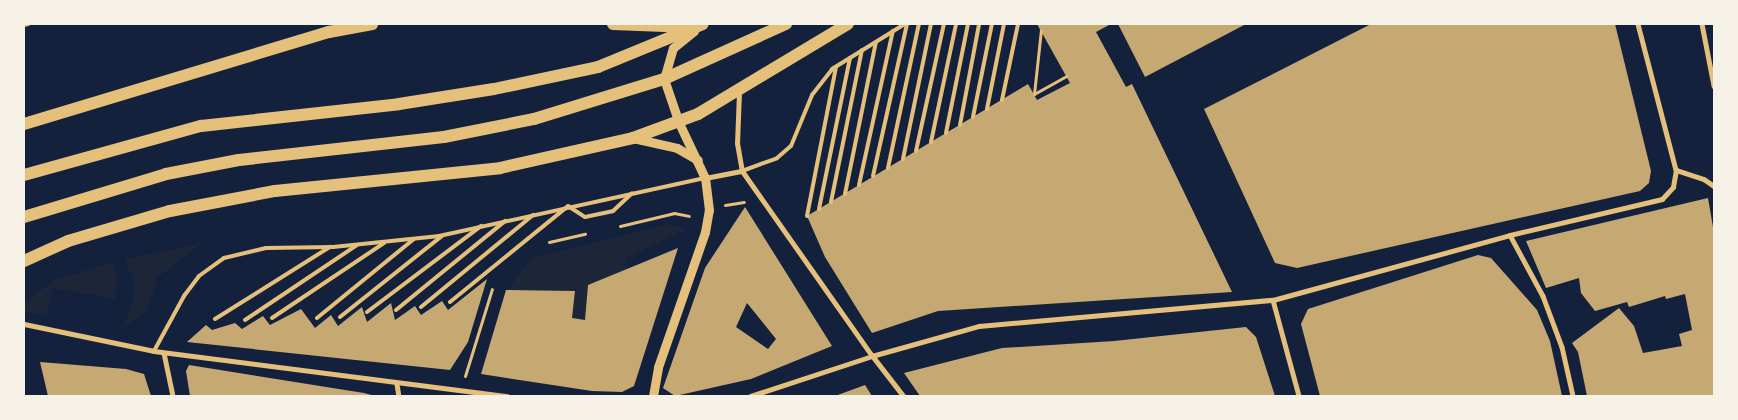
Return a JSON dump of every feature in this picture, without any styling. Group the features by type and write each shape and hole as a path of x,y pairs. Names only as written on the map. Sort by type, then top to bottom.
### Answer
{"main road":[{"path":"24,124 330,32 372,24"},
{"path":"613,24 701,25"},
{"path":"24,217 166,174 239,160 444,137 492,128 577,107 664,78 786,24"},
{"path":"24,260 68,241 170,211 275,191 500,168 633,138 679,123 739,92 764,73 848,24"},
{"path":"24,175 74,159 201,126 399,104 598,67 701,25"}],"street":[{"path":"750,396 872,356 979,326 1273,300 1510,235 1662,199 1673,187 1676,170 1638,24"},
{"path":"1702,24 1714,85"},
{"path":"653,396 672,324 705,232 709,210 705,178 679,123 664,78 673,48 701,25"},
{"path":"739,92 737,143 742,171 872,356 903,396"},
{"path":"633,138 677,148 698,160"},
{"path":"1676,170 1704,179 1714,186"},
{"path":"705,178 742,171"},
{"path":"1510,235 1543,296 1562,347 1573,396"},
{"path":"1273,300 1299,396"},
{"path":"24,324 164,353 397,384 507,396"},
{"path":"164,353 173,396"},
{"path":"397,384 400,396"}],"lane":[{"path":"742,171 777,158 791,146 812,95 820,81 836,67 906,24"},
{"path":"873,176 906,24"},
{"path":"888,168 919,24"},
{"path":"903,159 931,24"},
{"path":"916,151 944,24"},
{"path":"931,142 956,24"},
{"path":"946,133 968,24"},
{"path":"960,125 979,24"},
{"path":"973,117 992,24"},
{"path":"987,109 1004,24"},
{"path":"1002,100 1018,24"},
{"path":"859,185 893,31"},
{"path":"845,194 877,41"},
{"path":"831,202 862,50"},
{"path":"819,209 850,58"},
{"path":"807,216 836,67"},
{"path":"154,351 184,296 199,276 224,258 266,248 357,245 445,234 483,224 705,178"},
{"path":"568,206 585,218 613,211 632,193"},
{"path":"450,302 568,206"},
{"path":"421,307 535,213"},
{"path":"396,310 507,219"},
{"path":"367,312 483,224"},
{"path":"340,317 445,234"},
{"path":"317,318 415,238"},
{"path":"272,318 386,242"},
{"path":"245,320 357,245"},
{"path":"215,319 330,247"}],"path":[{"path":"24,25 28,24"},
{"path":"1041,30 1034,94 1066,76"},
{"path":"720,207 746,201"},
{"path":"609,228 674,213 690,216"},
{"path":"544,243 591,232"},
{"path":"460,391 493,283"}],"shaded area":[{"path":"671,224 681,227 686,233 680,232 626,258 628,269 585,320 572,318 575,291 508,290 531,258"},
{"path":"203,242 158,277 147,311 123,327 133,301 134,281 125,260"},
{"path":"112,263 117,277 115,299 53,288 46,316 24,312 24,303 56,279"}],"building":[{"path":"1037,24 1111,24 1096,32 1126,87 1132,84 1232,292 938,311 872,333 825,257 807,216 1028,84 1037,100 1070,83"},
{"path":"1118,24 1246,24 1145,77"},
{"path":"1371,24 1615,24 1651,171 1649,183 1640,191 1297,268 1275,263 1204,109"},
{"path":"1708,198 1714,233 1714,396 1587,396 1578,352 1572,343 1619,308 1634,326 1643,353 1682,346 1679,334 1692,330 1685,294 1666,299 1665,296 1629,307 1627,302 1595,311 1581,293 1579,278 1546,288 1526,241"},
{"path":"745,207 832,346 751,379 675,396 663,388 705,268","holes":["747,303 776,339 768,349 736,327"]},
{"path":"678,248 634,386 622,392 592,391 481,374 506,290 575,291 572,318 585,320 588,285"},
{"path":"1478,255 1491,258 1537,310 1550,341 1562,396 1320,396 1301,324 1308,309"},
{"path":"487,279 468,342 450,370 187,342 206,325 212,330 235,323 242,329 263,316 270,325 301,309 315,328 331,315 338,326 362,307 367,322 391,303 395,320 415,306 421,315 442,301 448,310"},
{"path":"1246,327 1256,337 1275,396 920,396 904,373 1002,348 1114,341"},
{"path":"40,362 126,369 144,374 151,396 48,396"},
{"path":"189,365 375,396 190,396 186,371"},
{"path":"865,385 872,396 835,396"}]}
